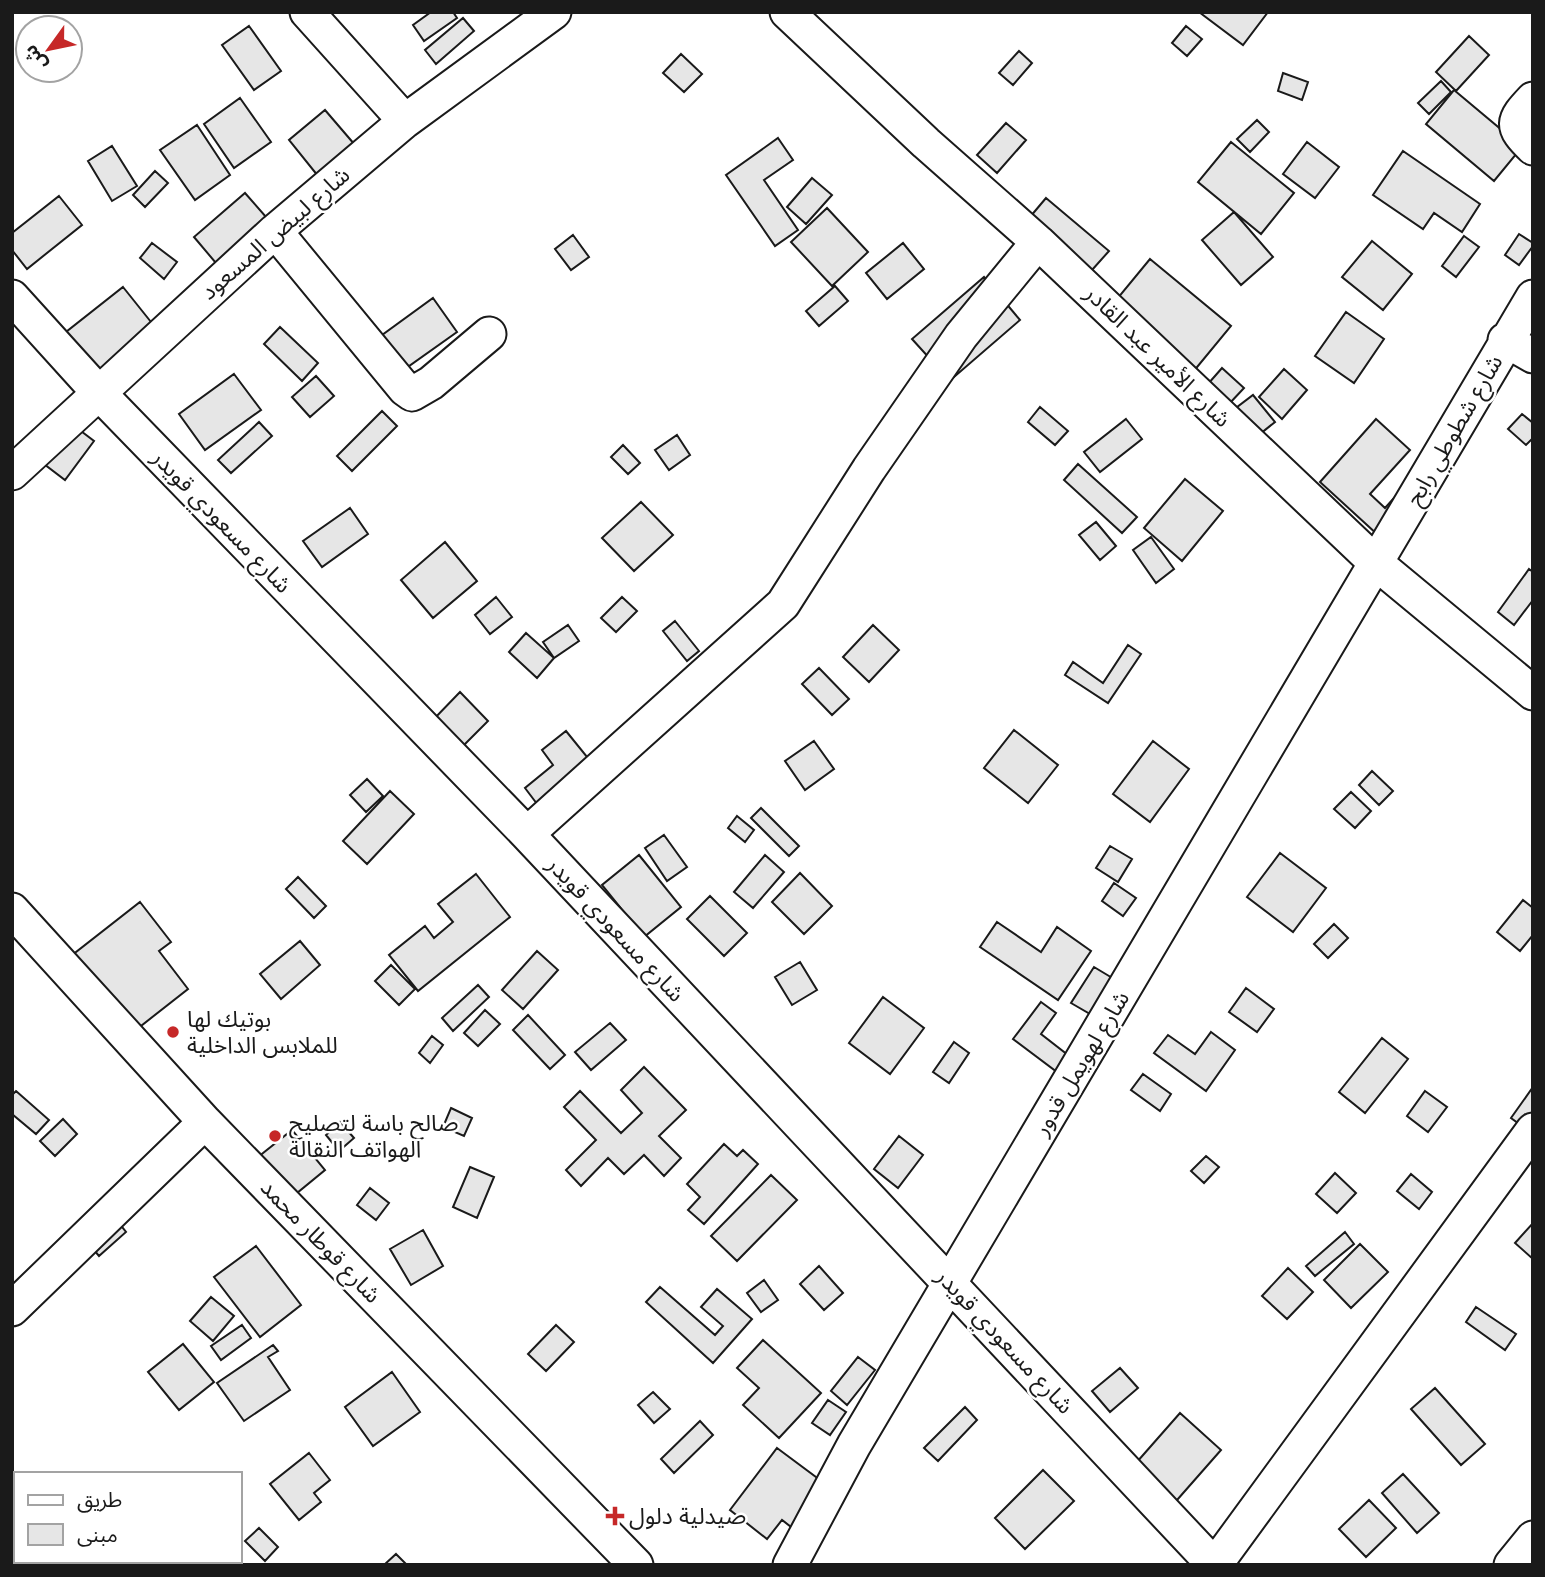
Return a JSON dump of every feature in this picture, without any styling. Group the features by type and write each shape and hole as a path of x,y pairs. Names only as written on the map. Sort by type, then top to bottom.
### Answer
{"street":[{"path":"307,12 405,121"},
{"name":"شارع لبيض المسعود","path":"12,473 275,231 405,121 554,12"},
{"name":"شارع الأمير عبد القادر","path":"788,12 926,143 1038,242 1376,563 1533,693"},
{"path":"1533,99 1516,119 1515,125 1517,131 1533,148"},
{"path":"275,231 372,350 412,394 431,383 489,334"},
{"path":"527,834 783,604 869,469 961,337 1038,242"},
{"name":"شارع شطوطي رابح","path":"1376,563 1519,348 1533,297"},
{"name":"شارع مسعودي قويدر","path":"12,298 99,393 527,834 1214,1565"},
{"name":"شارع لهويمل قدور","path":"790,1565 854,1446 1376,563"},
{"name":"شارع قوطار محمد","path":"12,910 205,1122 636,1565"},
{"path":"12,1309 205,1122"},
{"path":"1214,1565 1533,1130"},
{"path":"1511,1565 1533,1538"}],"building":[{"path":"431,12 453,12 457,18 424,41 413,25"},
{"path":"1199,12 1268,12 1243,45"},
{"path":"463,18 474,31 436,64 425,50"},
{"path":"249,26 281,71 254,90 222,45"},
{"path":"1186,26 1202,39 1187,56 1172,43"},
{"path":"1469,36 1489,55 1456,91 1436,72"},
{"path":"1019,51 1032,63 1013,85 999,73"},
{"path":"681,54 702,74 684,92 663,73"},
{"path":"1283,73 1308,82 1302,100 1278,91"},
{"path":"1441,81 1451,92 1429,114 1418,103"},
{"path":"1454,90 1522,147 1494,181 1426,124"},
{"path":"240,98 271,142 234,168 204,124"},
{"path":"325,110 355,145 318,176 289,140"},
{"path":"1257,120 1269,132 1250,152 1237,139"},
{"path":"1006,123 1026,140 997,173 977,155"},
{"path":"197,125 230,175 195,200 160,150"},
{"path":"778,138 793,160 764,180 798,230 775,246 726,175"},
{"path":"1231,142 1294,193 1261,234 1198,182"},
{"path":"1307,142 1339,167 1315,198 1283,174"},
{"path":"112,146 137,186 112,201 88,161"},
{"path":"1403,151 1480,204 1462,232 1434,213 1423,229 1373,195"},
{"path":"155,171 168,183 145,207 133,195"},
{"path":"812,178 832,195 806,224 787,207"},
{"path":"245,193 273,225 221,269 194,237"},
{"path":"59,196 82,225 27,269 12,250 12,233"},
{"path":"1046,198 1109,251 1092,270 1030,217"},
{"path":"827,208 868,252 832,286 791,242"},
{"path":"1234,212 1273,257 1241,285 1202,240"},
{"path":"1519,234 1533,243 1533,246 1519,265 1505,255"},
{"path":"573,235 589,257 571,270 555,249"},
{"path":"1464,236 1479,247 1456,277 1442,266"},
{"path":"1372,241 1412,274 1383,310 1342,277"},
{"path":"152,243 177,262 164,279 140,258"},
{"path":"903,243 924,269 887,299 866,273"},
{"path":"1150,259 1231,326 1193,372 1112,305"},
{"path":"984,277 1020,320 939,390 932,361 912,339"},
{"path":"835,286 848,301 819,326 806,311"},
{"path":"123,287 167,342 110,387 66,332"},
{"path":"433,298 457,332 402,371 378,338"},
{"path":"1346,312 1384,339 1354,383 1315,356"},
{"path":"280,327 318,363 302,381 264,344"},
{"path":"1222,368 1244,388 1214,420 1193,401"},
{"path":"1284,369 1307,390 1282,419 1259,397"},
{"path":"234,374 261,410 205,450 179,414"},
{"path":"316,376 334,396 310,417 292,397"},
{"path":"1253,395 1275,422 1250,442 1228,414"},
{"path":"1040,407 1068,431 1055,445 1028,422"},
{"path":"382,411 397,426 352,471 337,456"},
{"path":"1522,414 1533,423 1533,438 1526,445 1508,429"},
{"path":"1126,419 1142,439 1100,472 1084,452"},
{"path":"1376,419 1410,450 1370,494 1385,508 1413,477 1435,497 1390,546 1320,482"},
{"path":"259,422 272,436 231,473 218,460"},
{"path":"73,425 94,441 65,480 44,464"},
{"path":"677,435 690,455 669,470 655,450"},
{"path":"623,445 640,463 628,474 611,457"},
{"path":"1078,464 1137,517 1122,533 1064,480"},
{"path":"1185,479 1223,511 1182,561 1144,528"},
{"path":"641,502 673,535 634,571 602,538"},
{"path":"350,508 368,534 322,567 303,541"},
{"path":"1096,522 1116,546 1100,560 1079,535"},
{"path":"1151,537 1174,569 1156,583 1133,550"},
{"path":"445,542 477,581 433,618 401,580"},
{"path":"1529,569 1533,572 1533,600 1514,625 1498,612"},
{"path":"496,597 512,617 490,634 475,615"},
{"path":"622,597 637,611 616,632 601,618"},
{"path":"675,621 699,651 687,661 663,631"},
{"path":"568,625 579,641 554,658 543,642"},
{"path":"873,625 899,650 869,682 843,657"},
{"path":"526,633 554,658 537,678 509,652"},
{"path":"1128,645 1141,654 1108,703 1065,675 1073,662 1103,683"},
{"path":"819,668 849,699 832,715 802,684"},
{"path":"460,692 488,721 459,750 431,722"},
{"path":"1014,730 1058,765 1028,803 984,768"},
{"path":"566,731 592,763 553,825 525,788 553,765 542,750"},
{"path":"814,741 834,769 805,790 785,761"},
{"path":"1153,741 1189,769 1150,822 1113,794"},
{"path":"1372,771 1393,791 1379,805 1359,785"},
{"path":"367,779 383,796 366,812 350,795"},
{"path":"390,791 414,814 367,864 343,841"},
{"path":"1351,792 1371,811 1355,828 1334,809"},
{"path":"761,808 799,846 789,856 751,818"},
{"path":"737,816 754,830 745,842 728,828"},
{"path":"664,835 687,867 667,881 645,848"},
{"path":"1110,846 1132,859 1118,882 1096,868"},
{"path":"1280,853 1326,888 1293,932 1247,897"},
{"path":"639,855 681,907 644,937 602,885"},
{"path":"765,855 784,872 753,908 734,892"},
{"path":"800,873 832,906 804,934 772,902"},
{"path":"476,874 510,917 418,991 389,955 425,926 434,938 453,922 438,904"},
{"path":"298,877 326,906 314,918 286,889"},
{"path":"1114,883 1136,898 1123,916 1102,901"},
{"path":"710,896 747,933 724,956 687,919"},
{"path":"1523,900 1533,908 1533,935 1520,951 1497,932"},
{"path":"140,902 171,942 159,951 188,989 132,1033 71,956"},
{"path":"997,922 1041,952 1057,927 1091,951 1058,1000 980,947"},
{"path":"1334,924 1348,938 1328,958 1314,944"},
{"path":"300,941 320,965 281,999 260,974"},
{"path":"537,951 558,970 523,1009 502,990"},
{"path":"800,962 817,990 792,1005 775,977"},
{"path":"391,965 415,989 399,1005 375,981"},
{"path":"1094,967 1119,982 1097,1018 1071,1003"},
{"path":"478,985 489,997 453,1031 442,1018"},
{"path":"1246,988 1274,1009 1257,1032 1229,1012"},
{"path":"883,997 924,1028 890,1074 849,1043"},
{"path":"1041,1002 1056,1013 1041,1034 1073,1059 1061,1075 1013,1039"},
{"path":"485,1010 500,1024 478,1046 464,1033"},
{"path":"528,1015 565,1055 550,1069 513,1030"},
{"path":"610,1023 626,1040 591,1070 575,1052"},
{"path":"1211,1032 1235,1050 1206,1091 1154,1053 1168,1035 1195,1054"},
{"path":"432,1036 443,1045 430,1063 419,1053"},
{"path":"1382,1038 1408,1059 1365,1113 1339,1092"},
{"path":"954,1042 969,1053 949,1083 933,1072"},
{"path":"644,1067 686,1110 659,1136 681,1158 664,1176 644,1155 624,1174 608,1158 581,1186 566,1170 596,1140 564,1107 580,1091 621,1133 642,1113 621,1090"},
{"path":"1143,1074 1171,1094 1160,1111 1131,1090"},
{"path":"1533,1087 1533,1134 1511,1118"},
{"path":"16,1091 49,1120 36,1134 12,1114 12,1095"},
{"path":"1425,1091 1447,1107 1428,1132 1407,1116"},
{"path":"451,1108 472,1118 464,1136 443,1127"},
{"path":"63,1119 77,1134 55,1156 40,1141"},
{"path":"340,1122 354,1138 339,1151 326,1135"},
{"path":"292,1130 325,1170 286,1202 253,1161"},
{"path":"899,1136 923,1155 898,1188 874,1169"},
{"path":"724,1144 737,1156 743,1150 758,1164 704,1224 688,1210 700,1197 687,1184"},
{"path":"1206,1156 1219,1167 1204,1183 1191,1171"},
{"path":"470,1167 494,1177 477,1218 453,1207"},
{"path":"1335,1173 1356,1193 1337,1213 1316,1194"},
{"path":"1411,1174 1432,1192 1419,1209 1397,1191"},
{"path":"771,1175 797,1200 737,1261 711,1236"},
{"path":"370,1188 389,1203 376,1220 357,1205"},
{"path":"111,1213 126,1232 99,1256 83,1237"},
{"path":"1533,1223 1533,1259 1515,1243"},
{"path":"423,1230 443,1266 411,1285 390,1249"},
{"path":"1345,1232 1354,1244 1315,1276 1306,1266"},
{"path":"1360,1244 1388,1272 1351,1308 1324,1280"},
{"path":"256,1246 301,1305 260,1337 214,1277"},
{"path":"819,1266 843,1293 824,1310 800,1284"},
{"path":"1288,1268 1313,1292 1287,1319 1262,1296"},
{"path":"764,1280 778,1300 761,1312 747,1293"},
{"path":"660,1287 715,1335 723,1326 701,1307 717,1289 752,1319 713,1363 646,1302"},
{"path":"211,1297 234,1316 213,1341 190,1321"},
{"path":"1476,1307 1516,1334 1505,1350 1466,1322"},
{"path":"242,1325 251,1338 221,1360 211,1346"},
{"path":"556,1325 574,1342 546,1371 528,1354"},
{"path":"763,1340 821,1393 779,1438 743,1405 759,1388 737,1368"},
{"path":"183,1344 214,1382 179,1410 148,1372"},
{"path":"273,1345 278,1351 268,1357 290,1390 244,1421 217,1383"},
{"path":"858,1357 875,1370 847,1405 831,1391"},
{"path":"1120,1368 1138,1388 1110,1412 1092,1391"},
{"path":"392,1372 420,1412 373,1446 345,1407"},
{"path":"1435,1388 1485,1444 1461,1465 1411,1409"},
{"path":"653,1392 670,1409 654,1423 638,1405"},
{"path":"828,1400 846,1412 830,1435 812,1423"},
{"path":"965,1407 977,1420 938,1461 924,1448"},
{"path":"1180,1413 1221,1450 1170,1508 1129,1471"},
{"path":"700,1421 713,1435 674,1473 661,1459"},
{"path":"777,1448 828,1486 795,1530 782,1520 767,1539 730,1510"},
{"path":"309,1453 330,1480 314,1493 321,1502 299,1520 270,1484"},
{"path":"1043,1470 1074,1501 1025,1549 995,1518"},
{"path":"1403,1474 1439,1513 1417,1533 1382,1493"},
{"path":"1369,1500 1396,1528 1366,1557 1339,1529"},
{"path":"259,1528 278,1547 265,1561 245,1541"},
{"path":"396,1554 407,1565 384,1565"}],"place":[{"name":"بوتيك لها للملابس الداخلية","path":"173,1032"},
{"name":"صالح باسة لتصليح الهواتف النقالة","path":"275,1136"},
{"name":"صيدلية دلول","path":"615,1516"}]}
